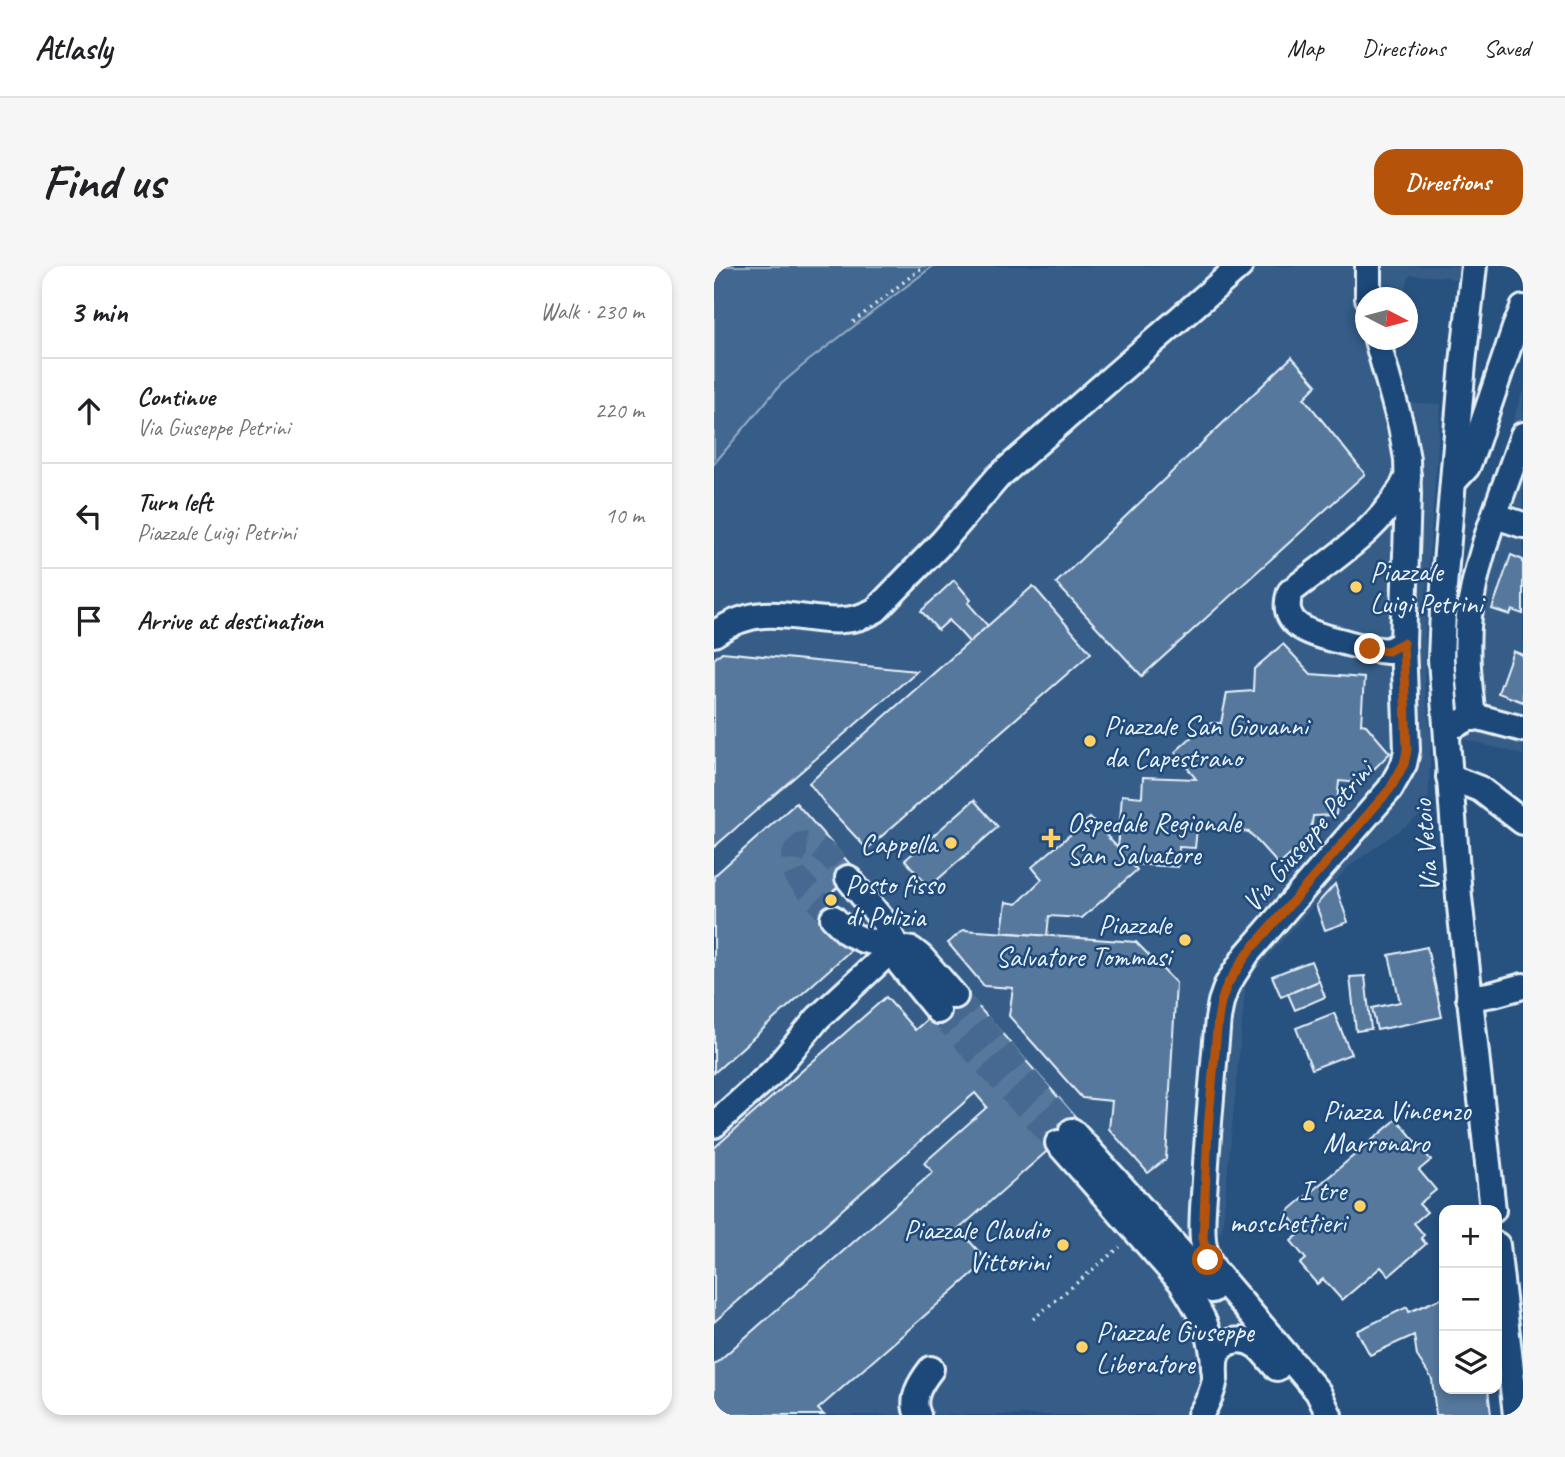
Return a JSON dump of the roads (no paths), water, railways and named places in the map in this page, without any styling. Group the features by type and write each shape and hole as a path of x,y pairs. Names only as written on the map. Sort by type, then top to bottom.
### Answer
{"street":[{"path":"714,634 732,622 766,614 841,621 865,617 884,603 943,541 998,477 1240,266"},
{"path":"1368,266 1368,287"},
{"name":"Via Vetoio","path":"1474,266 1441,622 1441,659 1469,998 1492,1205"},
{"path":"1454,480 1463,472 1473,452 1523,308"},
{"name":"Via Giuseppe Petrini","path":"1329,1415 1318,1392 1208,1260 1203,1238 1208,1128 1218,1019 1227,985 1247,954 1390,789 1404,764 1407,750 1403,643 1408,476 1401,426 1380,350"},
{"path":"1473,718 1467,657 1469,617 1478,566 1523,435"},
{"path":"1403,643 1388,651 1314,634 1296,624 1288,610 1288,600 1290,592 1382,517 1394,502 1408,476"},
{"path":"1382,517 1390,513 1400,516 1407,529"},
{"path":"1496,516 1523,525"},
{"path":"1445,731 1469,718 1478,717 1523,729"},
{"path":"1449,777 1480,789 1523,822"},
{"path":"848,878 880,915 896,946"},
{"path":"834,918 843,929 854,936 912,950 946,1004"},
{"path":"714,1125 775,1070 818,1018 896,946"},
{"path":"1469,998 1523,986"},
{"path":"1200,1415 1208,1402 1215,1378 1213,1345 1209,1332 1192,1299 1169,1267 1138,1232 1065,1137 1191,1264 1258,1348 1320,1415"},
{"path":"1500,1268 1516,1415"},
{"path":"1214,1368 1217,1353 1227,1342 1242,1340 1258,1348"},
{"path":"918,1415 915,1399 931,1369"}],"tunnel":[{"path":"833,918 796,876 793,857 799,847 809,844 821,850 848,878"},
{"path":"955,996 1072,1131"},
{"path":"938,1011 1058,1143"}],"place":[{"name":"Piazzale Luigi Petrini","path":"1356,587"},
{"name":"Piazzale San Giovanni da Capestrano","path":"1090,741"},
{"name":"Ospedale Regionale San Salvatore","path":"1051,838"},
{"name":"Cappella","path":"951,843"},
{"name":"Posto fisso di Polizia","path":"831,900"},
{"name":"Piazzale Salvatore Tommasi","path":"1185,940"},
{"name":"Piazza Vincenzo Marronaro","path":"1309,1126"},
{"name":"I tre moschettieri","path":"1360,1206"},
{"name":"Piazzale Claudio Vittorini","path":"1063,1245"},
{"name":"Piazzale Giuseppe Liberatore","path":"1082,1347"}]}
